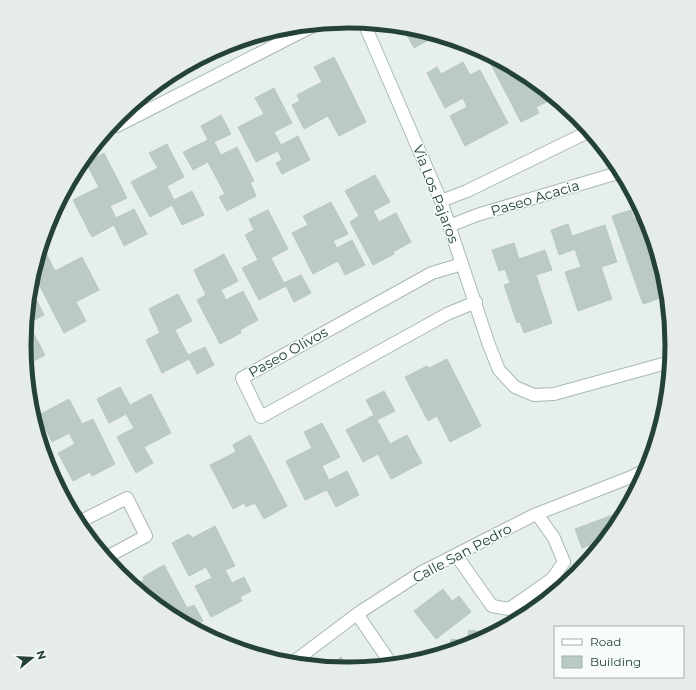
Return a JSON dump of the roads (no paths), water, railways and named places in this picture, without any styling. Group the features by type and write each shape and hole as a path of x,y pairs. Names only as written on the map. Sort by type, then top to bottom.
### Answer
{"street":[{"name":"Via Los Pajaros","path":"367,29 441,201 499,370 515,387 534,395 554,394 664,364"},
{"path":"121,124 302,32"},
{"name":"Paseo Acacia","path":"441,201 467,191 584,134"},
{"name":"Paseo Acacia","path":"449,226 477,215 615,174"},
{"name":"Paseo Olivos","path":"462,264 432,273 242,378 261,417 447,314 476,302"},
{"name":"Calle San Pedro","path":"300,658 357,614 422,572 537,514 637,474"},
{"path":"84,520 127,498 146,536 111,555"},
{"path":"456,555 492,606 510,609 552,579 564,562 554,538 537,514"},
{"path":"357,614 388,659"}]}
